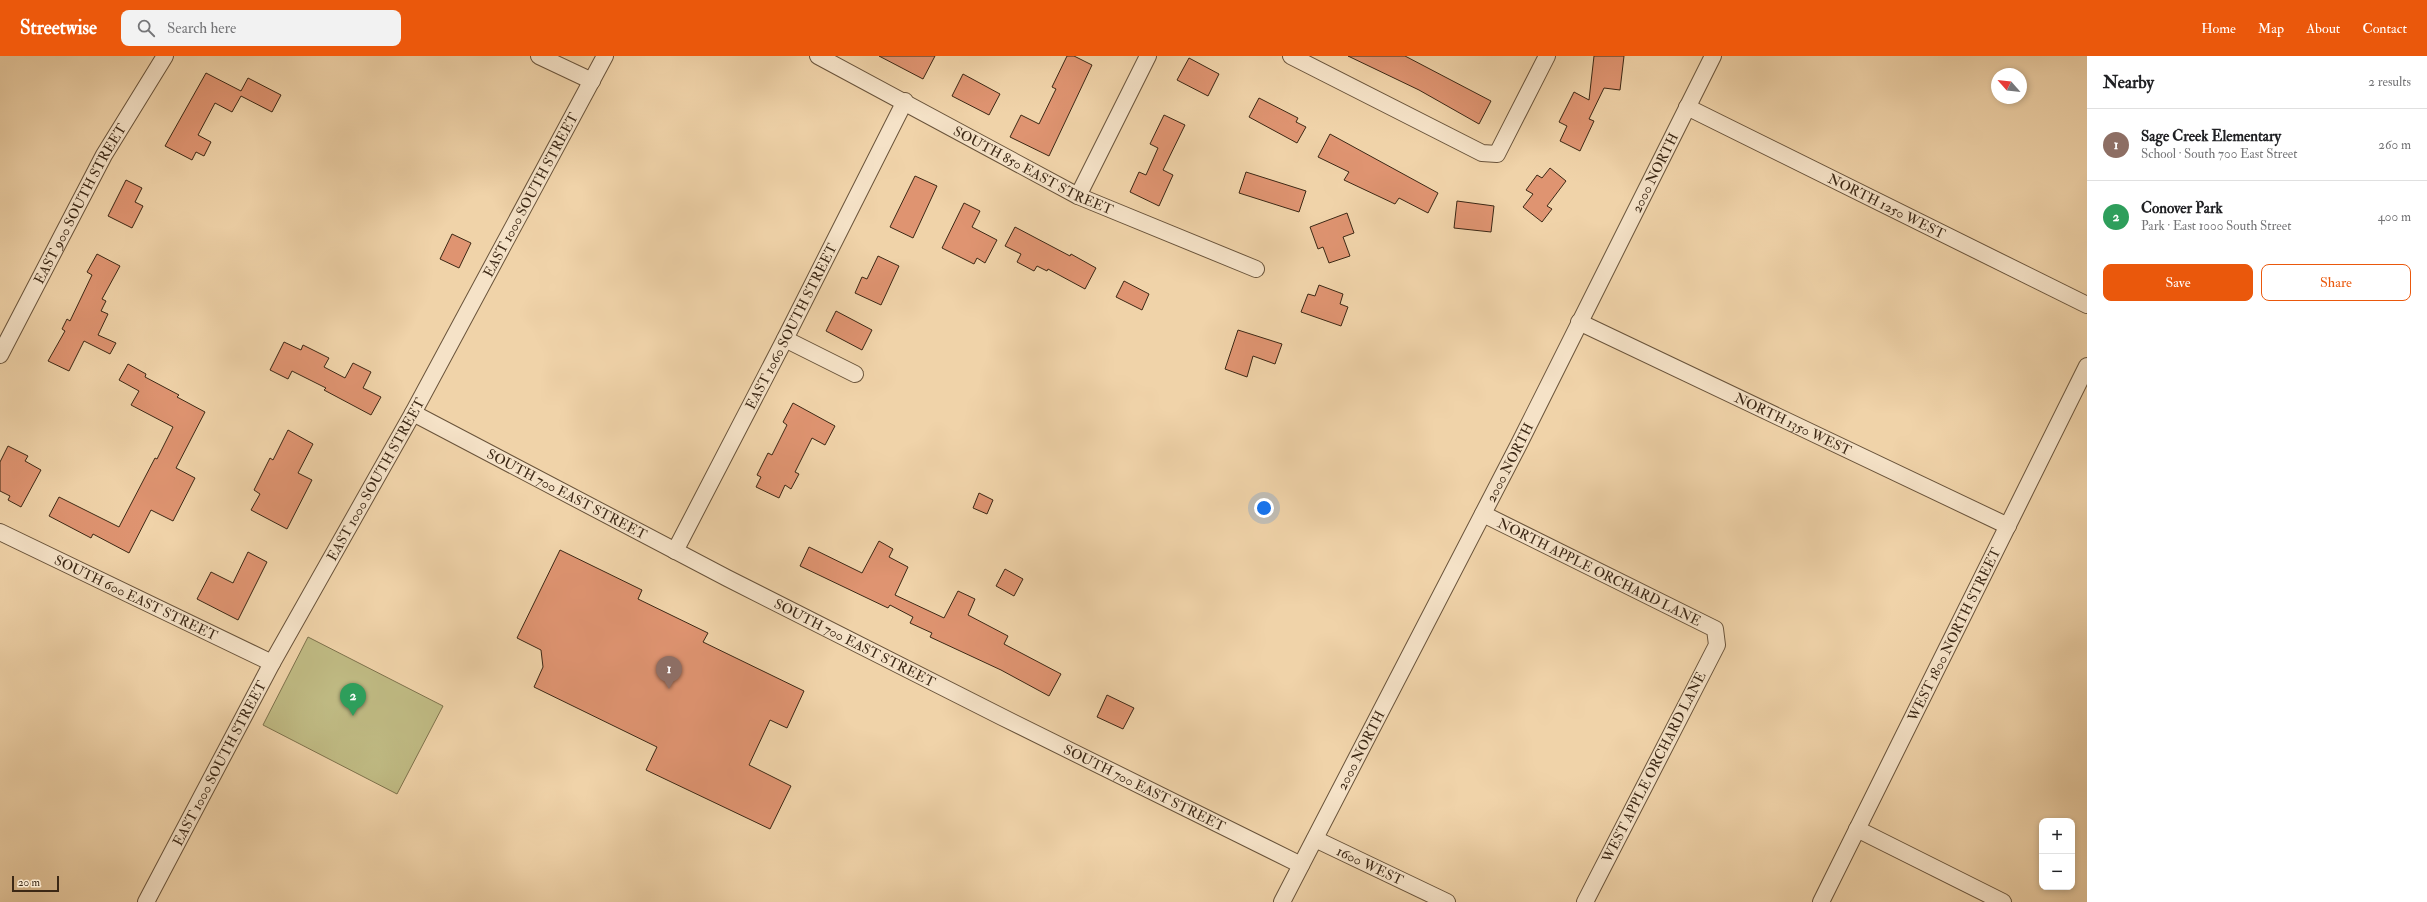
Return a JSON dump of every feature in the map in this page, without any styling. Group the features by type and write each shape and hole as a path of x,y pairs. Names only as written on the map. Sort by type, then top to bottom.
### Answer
{"street":[{"name":"EAST 900 SOUTH STREET","path":"0,355 104,155 166,56"},
{"path":"539,56 592,81"},
{"name":"EAST 1000 SOUTH STREET","path":"146,902 272,663 413,413 605,56"},
{"name":"SOUTH 850 EAST STREET","path":"818,56 905,101 1078,196 1256,269"},
{"path":"1078,196 1148,56"},
{"path":"1291,56 1482,153 1497,154 1546,56"},
{"name":"2000 NORTH","path":"1282,902 1483,514 1712,56"},
{"name":"EAST 1060 SOUTH STREET","path":"675,551 785,339 905,101"},
{"name":"NORTH 1250 WEST","path":"1687,107 2087,304"},
{"name":"NORTH 1350 WEST","path":"1579,322 2008,526"},
{"path":"785,339 855,374"},
{"name":"WEST 1800 NORTH STREET","path":"1821,902 2087,366"},
{"name":"SOUTH 700 EAST STREET","path":"413,413 675,551 1002,717 1301,865"},
{"name":"NORTH APPLE ORCHARD LANE","path":"1483,514 1715,630"},
{"name":"SOUTH 600 EAST STREET","path":"0,532 272,663"},
{"name":"WEST APPLE ORCHARD LANE","path":"1585,902 1717,645 1715,630"},
{"path":"1857,829 2003,902"},
{"name":"1600 WEST","path":"1315,839 1447,902"}],"shaded area":[{"path":"308,637 443,706 397,794 263,725"}],"building":[{"path":"879,56 935,56 923,79"},
{"path":"1067,56 1074,56 1092,65 1049,156 1010,137 1021,115 1039,124 1056,89 1052,87"},
{"path":"1348,56 1405,56 1491,101 1479,124 1419,90"},
{"path":"1594,56 1624,56 1620,90 1604,88 1589,119 1594,121 1580,151 1560,141 1567,126 1559,122 1574,92 1589,100"},
{"path":"1189,58 1219,74 1208,96 1177,80"},
{"path":"206,73 241,91 248,78 281,95 272,112 241,96 232,112 215,103 198,135 211,142 204,156 196,152 192,160 165,146"},
{"path":"963,74 1000,94 989,115 952,96"},
{"path":"1259,98 1298,118 1296,122 1306,127 1297,143 1249,117"},
{"path":"1164,115 1185,125 1163,170 1173,175 1159,206 1130,192 1139,172 1146,175 1158,148 1150,144"},
{"path":"1330,134 1438,193 1428,213 1399,198 1395,204 1344,180 1349,172 1318,157"},
{"path":"1550,168 1566,181 1547,206 1552,209 1542,222 1523,207 1533,194 1526,190 1537,175 1542,178"},
{"path":"1246,172 1306,191 1299,212 1239,193"},
{"path":"915,176 937,186 913,238 890,227"},
{"path":"126,180 142,188 135,202 143,206 132,228 108,216"},
{"path":"1457,201 1494,206 1491,232 1454,228"},
{"path":"964,203 980,211 972,227 997,240 985,263 977,258 974,264 942,248"},
{"path":"1347,213 1354,233 1343,237 1350,256 1329,263 1323,247 1318,249 1310,227"},
{"path":"1015,227 1070,256 1071,254 1096,268 1085,289 1048,269 1047,271 1037,266 1034,271 1017,262 1021,254 1005,246"},
{"path":"452,234 471,243 459,268 440,259"},
{"path":"97,254 120,266 102,299 106,301 101,311 108,314 98,335 116,343 110,354 84,341 69,371 48,361 65,331 62,329 67,319 70,321 92,275 87,272"},
{"path":"878,256 899,266 881,305 855,293 862,277 867,279"},
{"path":"1124,281 1149,294 1142,310 1116,297"},
{"path":"1319,285 1343,294 1340,304 1348,307 1341,326 1301,312 1308,294 1315,296"},
{"path":"836,311 872,330 862,350 826,331"},
{"path":"1238,330 1282,344 1275,364 1253,356 1247,377 1225,369"},
{"path":"284,342 301,350 303,345 329,358 324,367 345,378 353,363 371,372 363,388 381,397 371,415 324,390 326,388 292,371 288,379 270,370"},
{"path":"128,364 146,374 145,377 179,395 177,397 205,412 176,468 195,478 173,521 151,510 129,553 93,534 91,538 49,516 59,497 119,527 155,458 157,459 173,427 131,405 139,391 119,380"},
{"path":"793,403 835,426 825,445 812,438 795,472 799,474 791,489 785,485 779,498 756,487 761,477 757,475 768,453 772,455 787,425 783,422"},
{"path":"288,430 313,444 298,473 312,480 287,529 251,510 260,494 254,490 270,458 273,460"},
{"path":"8,446 28,456 25,461 41,470 21,507 8,500 10,496 0,491 0,462"},
{"path":"979,493 993,500 987,514 973,508"},
{"path":"879,541 893,549 889,557 908,567 895,595 944,618 958,591 975,599 968,615 1008,636 1004,644 1061,674 1049,696 1001,670 930,637 932,633 910,623 913,617 890,605 888,608 800,566 809,547 862,573"},
{"path":"560,550 642,590 638,599 708,633 703,642 804,691 787,728 770,720 749,765 791,786 770,829 646,770 657,747 534,687 543,667 541,650 517,638"},
{"path":"248,552 267,562 238,620 197,599 211,572 233,583"},
{"path":"1005,569 1023,579 1014,596 996,586"},
{"path":"1107,695 1134,708 1123,729 1097,717"}],"place":[{"name":"Sage Creek Elementary","path":"669,689"},
{"name":"Conover Park","path":"353,716"}]}
